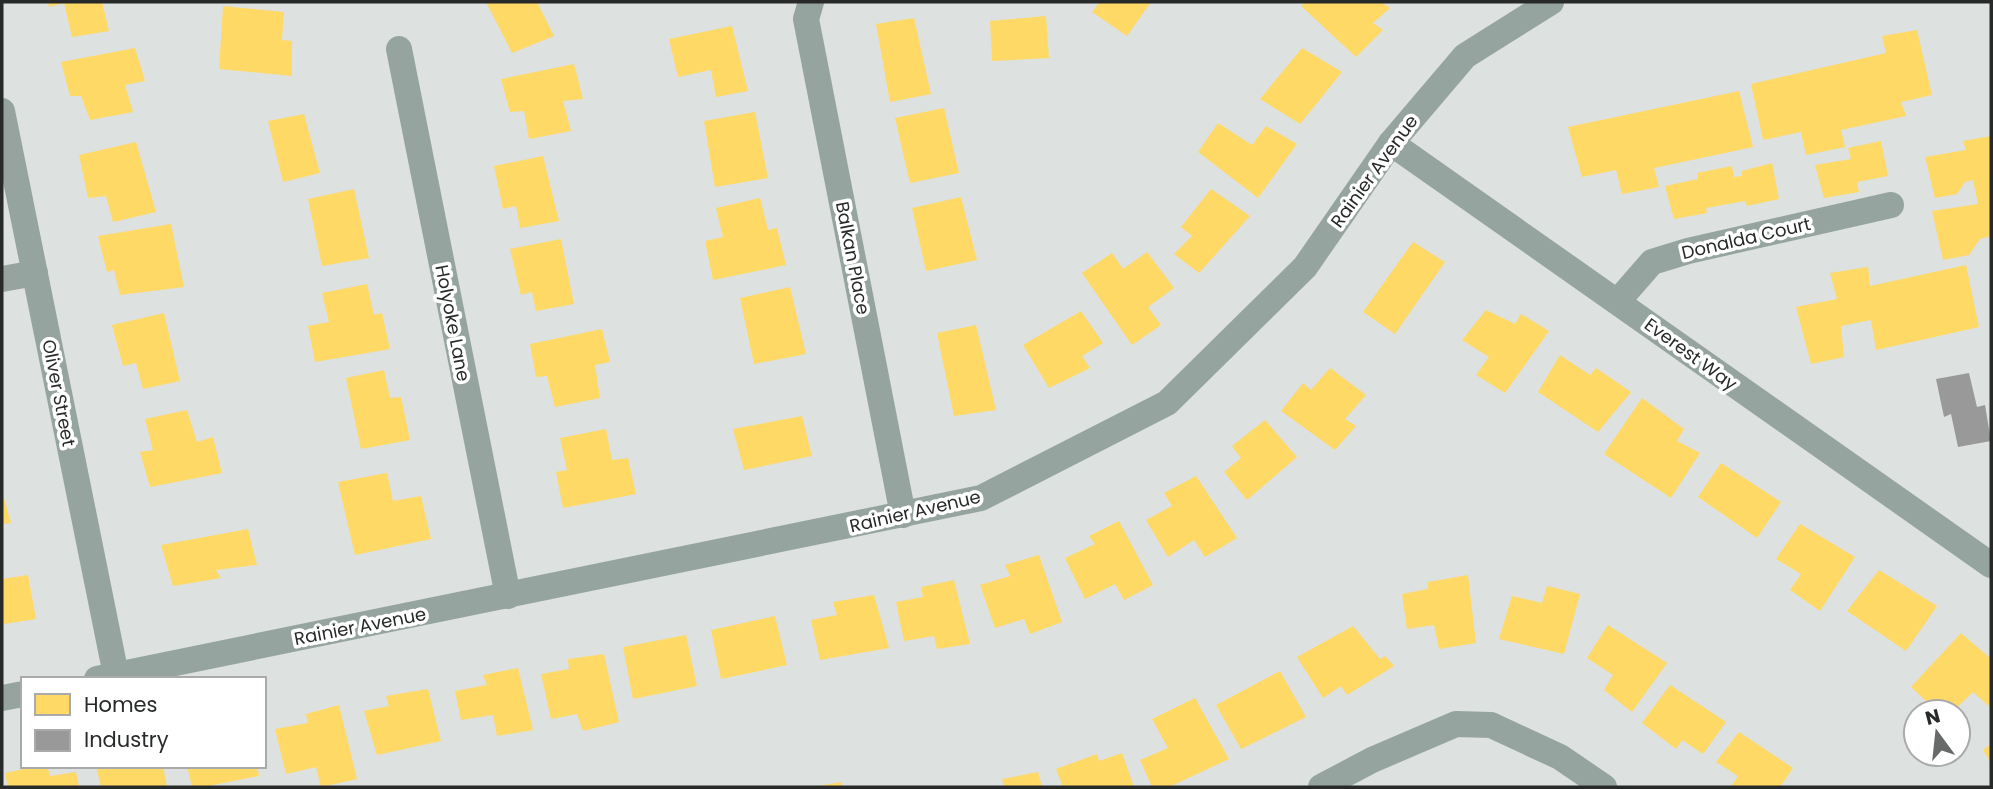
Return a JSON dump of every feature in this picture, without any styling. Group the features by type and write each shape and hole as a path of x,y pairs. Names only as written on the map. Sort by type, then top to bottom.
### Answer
{"street":[{"name":"Balkan Place","path":"811,2 806,19 903,515"},
{"name":"Rainier Avenue","path":"106,677 981,498 1167,403 1305,267 1391,143 1465,56 1551,2"},
{"name":"Holyoke Lane","path":"399,49 508,596"},
{"name":"Oliver Street","path":"2,111 35,273 106,677"},
{"name":"Everest Way","path":"1391,143 1991,565"},
{"name":"Donalda Court","path":"1618,301 1653,262 1688,251 1891,205"},
{"path":"2,279 35,273"},
{"path":"2,698 21,694"},
{"path":"1321,787 1372,760 1456,724 1491,725 1560,757 1604,787"}],"building: Homes":[{"path":"48,2 102,2 109,31 72,37 64,3 49,7"},
{"path":"486,2 537,2 554,36 512,53"},
{"path":"1100,2 1151,2 1127,36 1092,12"},
{"path":"1305,2 1381,2 1390,8 1373,23 1383,30 1356,57 1301,6"},
{"path":"223,6 284,12 282,40 292,41 292,76 219,69"},
{"path":"1046,16 1049,58 992,61 990,21"},
{"path":"914,18 931,94 890,102 876,24"},
{"path":"732,26 748,91 716,97 711,70 678,77 669,39"},
{"path":"1917,30 1932,95 1901,102 1906,116 1841,130 1845,147 1806,155 1801,132 1763,140 1751,84 1886,53 1882,36"},
{"path":"135,48 145,81 125,85 133,112 90,120 81,96 70,96 61,62"},
{"path":"1302,48 1342,72 1300,124 1260,99"},
{"path":"574,64 583,99 563,101 571,131 529,139 524,111 510,112 501,79"},
{"path":"1739,91 1753,147 1654,168 1659,187 1622,194 1616,170 1582,177 1568,127"},
{"path":"944,108 959,173 910,183 895,118"},
{"path":"755,112 768,178 715,187 704,121"},
{"path":"304,114 320,173 283,182 268,121"},
{"path":"1218,123 1252,145 1266,126 1297,144 1258,198 1198,152"},
{"path":"1991,136 1991,236 1980,239 1969,255 1943,260 1932,211 1978,204 1973,180 1965,182 1957,194 1935,198 1925,157 1966,150 1963,141"},
{"path":"1881,141 1888,176 1857,182 1859,192 1824,198 1815,165 1851,159 1848,148"},
{"path":"136,142 156,212 113,222 106,196 88,198 79,155"},
{"path":"543,156 559,221 520,228 516,206 503,209 494,166"},
{"path":"1772,163 1779,199 1747,206 1745,201 1706,208 1707,213 1674,219 1665,186 1698,179 1697,173 1732,166 1734,177 1742,176 1742,171"},
{"path":"354,189 369,258 322,266 308,199"},
{"path":"1211,189 1250,216 1199,273 1174,254 1192,236 1181,227"},
{"path":"961,197 977,260 926,271 912,208"},
{"path":"760,198 768,230 777,228 786,265 713,280 705,241 723,237 716,208"},
{"path":"171,224 184,287 120,295 114,270 107,272 98,236"},
{"path":"561,239 574,304 536,311 532,292 521,295 510,249"},
{"path":"1413,242 1445,262 1395,334 1363,312"},
{"path":"1147,252 1174,288 1148,307 1161,325 1132,345 1082,273 1112,253 1123,269"},
{"path":"1966,265 1979,327 1876,350 1871,320 1841,326 1844,357 1811,364 1796,307 1837,299 1830,273 1868,267 1870,286"},
{"path":"367,284 374,315 382,313 390,349 315,362 308,326 329,322 322,293"},
{"path":"790,287 806,354 754,364 740,298"},
{"path":"1486,310 1515,324 1521,314 1549,331 1505,393 1476,375 1489,357 1462,340"},
{"path":"1081,311 1103,343 1082,356 1090,368 1049,388 1023,345"},
{"path":"164,313 180,381 143,389 136,363 123,366 112,325"},
{"path":"976,325 996,410 954,416 937,333"},
{"path":"602,329 610,362 595,365 600,398 555,407 547,376 536,377 530,344"},
{"path":"1560,355 1590,375 1596,368 1631,392 1598,432 1538,392"},
{"path":"1330,368 1366,395 1345,419 1356,426 1335,450 1281,411 1303,383 1311,390"},
{"path":"384,370 390,398 401,397 410,440 361,449 346,378"},
{"path":"1642,398 1684,429 1677,441 1700,453 1671,498 1604,454"},
{"path":"187,410 197,442 213,437 222,473 150,487 140,452 153,450 145,419"},
{"path":"802,416 812,456 744,470 733,429"},
{"path":"1265,420 1297,457 1247,500 1224,472 1241,458 1232,446"},
{"path":"606,429 612,460 628,458 636,494 563,508 556,472 567,470 560,438"},
{"path":"1721,463 1781,502 1757,538 1698,497"},
{"path":"387,473 393,501 421,496 431,539 355,555 338,482"},
{"path":"1196,476 1237,538 1205,557 1194,540 1168,557 1146,520 1172,506 1164,493"},
{"path":"2,491 11,523 2,524"},
{"path":"1119,521 1153,585 1124,600 1115,584 1085,599 1065,558 1095,544 1089,536"},
{"path":"1800,524 1855,557 1820,611 1790,590 1801,574 1776,559"},
{"path":"248,529 257,565 216,570 221,578 173,586 161,545"},
{"path":"1039,555 1062,622 1030,634 1024,619 995,628 980,585 1010,576 1005,565"},
{"path":"1879,570 1937,606 1906,651 1847,611"},
{"path":"28,575 36,619 4,624 2,579"},
{"path":"1468,575 1476,643 1439,649 1434,625 1407,629 1402,594 1428,589 1428,582"},
{"path":"954,580 970,644 937,649 934,636 904,641 896,602 923,597 921,587"},
{"path":"1547,586 1580,594 1564,654 1499,639 1512,596 1542,603"},
{"path":"874,595 889,648 820,660 811,620 837,615 833,602"},
{"path":"775,616 787,665 721,679 711,630"},
{"path":"1608,625 1667,663 1632,712 1604,690 1613,675 1587,658"},
{"path":"1353,626 1380,659 1385,656 1394,666 1347,695 1341,686 1323,698 1297,657"},
{"path":"1961,633 1991,659 1991,708 1973,692 1967,698 1923,698 1911,687"},
{"path":"686,635 697,686 633,699 623,647"},
{"path":"604,654 619,722 583,731 577,714 551,719 541,674 569,669 568,659"},
{"path":"518,668 533,730 497,736 493,715 461,720 455,691 487,685 483,675"},
{"path":"1280,671 1306,717 1241,749 1216,705"},
{"path":"1670,685 1726,722 1703,754 1682,740 1676,749 1642,723"},
{"path":"428,689 441,741 377,755 364,711 389,706 386,696"},
{"path":"1195,698 1229,759 1169,787 1152,787 1140,760 1168,748 1152,719"},
{"path":"339,705 357,779 321,787 316,767 286,774 275,729 308,723 306,714"},
{"path":"1739,732 1793,768 1780,787 1731,786 1738,776 1716,762"},
{"path":"1991,744 1991,763 1983,750"},
{"path":"1122,753 1134,787 1063,787 1056,769 1097,754 1099,761"},
{"path":"28,768 48,768 50,776 76,772 79,787 8,787 5,773"},
{"path":"96,768 163,768 167,787 101,787"},
{"path":"187,768 257,768 259,776 192,787"},
{"path":"1038,772 1042,787 1004,787 1002,779"},
{"path":"841,782 843,787 818,787 818,786"}],"building: Industry":[{"path":"1969,373 1977,407 1985,405 1991,441 1958,447 1951,414 1944,417 1936,379"}]}
